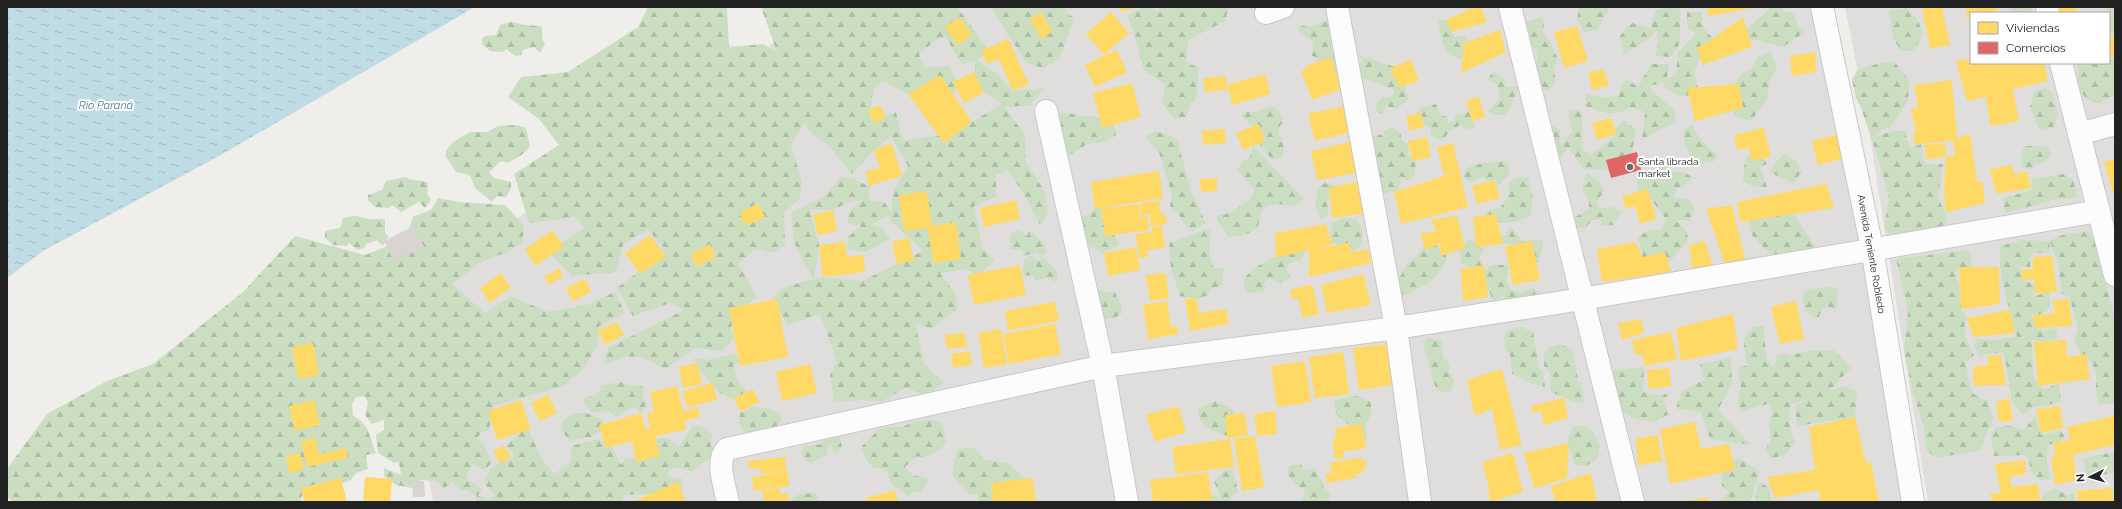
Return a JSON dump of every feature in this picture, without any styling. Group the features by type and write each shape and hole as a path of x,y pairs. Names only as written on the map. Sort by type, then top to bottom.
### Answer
{"street":[{"path":"1337,7 1396,328 1420,502"},
{"path":"1510,7 1633,502"},
{"name":"Avenida Teniente Robledo","path":"1822,7 1872,248 1913,502"},
{"path":"2061,64 2115,275"},
{"path":"1046,110 1103,366 1127,502"},
{"path":"2079,134 2115,124"},
{"path":"728,502 721,461 723,454 727,449 1103,366 1396,328 1582,299 2098,210"}],"shaded area":[{"path":"826,7 1824,7 1904,502 433,502 398,300"},
{"path":"1845,7 2115,7 2115,502 1928,502 1867,118"}],"green space":[{"path":"648,7 727,7 729,47 763,44 777,52 761,7 957,7 988,49 977,61 996,73 1013,91 1045,88 1030,105 1008,107 1003,105 1025,135 1026,163 1045,192 1048,214 1040,225 1024,194 1008,170 996,175 996,197 974,206 983,249 994,260 978,276 965,269 940,273 956,295 957,309 931,329 915,323 924,364 944,383 927,395 905,388 881,402 861,400 834,402 830,374 837,362 820,314 788,325 772,299 785,287 813,279 794,243 791,213 822,198 841,177 853,179 869,186 869,200 885,203 891,212 893,192 908,166 891,136 874,150 852,174 829,146 809,131 805,121 791,145 802,182 800,199 784,212 785,245 772,253 755,249 738,264 757,297 741,310 730,329 734,338 722,351 695,348 664,370 648,360 635,357 629,357 604,365 608,348 684,310 670,303 633,316 617,288 637,273 641,260 656,259 663,247 647,229 623,245 616,272 572,276 548,252 584,228 577,217 529,223 514,174 559,145 539,119 508,97 521,77 568,72 638,27","holes":["946,37 961,64 976,61 975,76 980,87 1002,104 953,133 903,141 896,112 870,120 873,90 883,81 908,94 936,99 956,108 954,95 958,82 948,66 924,68 919,54 936,40","862,201 849,212 848,224 861,226 848,237 847,250 866,252 890,239 883,228 871,225 890,215 890,220 923,251 862,281 823,277 814,279 819,245 810,209 833,210 849,202"]},
{"path":"991,7 1063,7 1074,19 1059,59 1043,68 1026,63"},
{"path":"1144,7 1151,7 1160,13 1158,7 1229,7 1225,21 1188,40 1186,63 1199,67 1196,100 1190,104 1186,117 1174,119 1162,103 1165,84 1144,70 1134,32 1127,15"},
{"path":"1579,7 1610,7 1597,30 1584,32 1577,19"},
{"path":"1668,7 1680,9 1680,43 1671,57 1655,56 1658,44 1657,30 1647,40 1624,55 1620,36 1632,23 1650,28 1656,11"},
{"path":"1768,7 1783,7 1784,13 1786,11 1794,14 1798,27 1805,32 1783,47 1744,37 1744,32 1768,10"},
{"path":"2006,7 2030,7 2032,11 2024,12 2014,12"},
{"path":"2108,7 2115,7 2115,33 2110,34 2110,12 2106,12"},
{"path":"1905,8 1919,23 1921,28 1920,39 1912,51 1901,51 1893,38 1889,11"},
{"path":"1687,12 1702,12 1703,28 1713,38 1701,50 1697,66 1694,71 1698,90 1689,95 1680,96 1663,86 1665,82 1650,86 1653,92 1673,108 1676,122 1642,139 1645,112 1630,107 1618,112 1608,113 1585,106 1586,94 1603,98 1618,96 1625,78 1638,87 1651,64 1669,64 1667,80 1676,73 1678,52 1696,34 1687,27"},
{"path":"1542,17 1544,23 1543,33 1549,40 1558,58 1554,69 1556,83 1547,91 1535,81 1538,51 1531,45 1519,20 1529,21"},
{"path":"1438,19 1446,20 1451,25 1454,37 1465,36 1468,42 1467,60 1458,59 1447,52 1442,41"},
{"path":"1326,21 1332,21 1339,71 1330,74 1316,57 1312,56 1312,41 1298,30 1301,26 1311,26"},
{"path":"510,22 542,27 542,38 545,44 540,53 534,47 523,50 521,55 515,56 506,49 504,52 490,51 482,44 482,39 485,36 496,35 500,25"},
{"path":"1770,51 1777,67 1769,83 1767,99 1751,121 1734,115 1733,88 1741,74 1751,69 1757,57"},
{"path":"1360,56 1402,69 1409,99 1397,109 1386,106 1383,114 1376,111 1377,101 1383,97 1392,97 1395,90 1355,75 1362,61"},
{"path":"2115,57 2115,95 2098,103 2086,99 2079,88 2077,64 2110,64 2110,60"},
{"path":"1894,61 1909,80 1908,101 1890,128 1883,129 1872,138 1893,131 1905,131 1910,148 1921,144 1924,164 1943,164 1938,197 1948,220 1936,233 1897,240 1884,228 1889,199 1881,167 1861,108 1856,98 1852,80 1857,70 1880,63"},
{"path":"1493,72 1503,78 1507,87 1518,87 1510,109 1505,115 1495,115 1488,111 1500,98 1497,84 1487,80"},
{"path":"2046,88 2053,93 2058,115 2053,128 2040,131 2030,108 2034,92"},
{"path":"1436,104 1440,115 1447,117 1449,123 1454,121 1456,115 1469,112 1475,128 1466,129 1460,125 1449,132 1442,141 1431,136 1431,129 1419,121 1415,114 1421,108"},
{"path":"1269,107 1275,107 1281,114 1283,123 1279,127 1279,136 1282,137 1284,150 1282,157 1272,160 1259,143 1254,127 1241,116 1244,112 1255,112"},
{"path":"1567,109 1582,112 1582,150 1592,154 1616,135 1608,135 1624,120 1636,130 1632,153 1610,171 1584,169 1568,147 1559,162 1544,146 1552,126 1560,130 1560,145 1572,132"},
{"path":"1067,113 1113,120 1116,135 1105,141 1088,144 1069,155 1056,153 1050,114"},
{"path":"517,125 526,128 530,146 523,154 508,163 501,161 489,172 494,178 511,182 511,189 506,197 497,196 492,202 475,188 470,175 456,172 446,157 446,151 453,142 470,132 487,132 498,126"},
{"path":"1692,125 1700,138 1717,156 1715,161 1694,164 1684,141 1684,130"},
{"path":"1391,127 1400,132 1402,140 1409,146 1408,155 1416,161 1415,175 1408,181 1401,176 1399,191 1374,195 1372,138 1381,134 1385,138 1384,131"},
{"path":"1156,131 1177,139 1191,191 1206,223 1192,231 1170,207 1172,195 1159,152 1145,137"},
{"path":"1253,146 1304,199 1295,206 1276,204 1266,207 1261,211 1258,225 1255,230 1230,237 1218,222 1217,215 1228,214 1249,201 1255,189 1237,171 1244,160 1249,159"},
{"path":"2024,146 2046,146 2049,149 2051,156 2043,163 2035,164 2031,169 2023,168 2021,160"},
{"path":"1784,153 1796,161 1803,175 1801,173 1793,183 1771,173 1772,167"},
{"path":"1753,154 1762,156 1767,164 1760,167 1767,187 1754,187 1743,181 1745,159"},
{"path":"1503,161 1508,164 1509,174 1499,184 1481,178 1470,182 1463,177 1466,168 1483,163"},
{"path":"1666,164 1669,171 1684,172 1693,178 1676,190 1674,198 1689,199 1695,209 1690,220 1676,221 1684,228 1689,239 1672,259 1660,265 1643,257 1638,238 1648,230 1662,229 1666,220 1649,196 1638,192 1636,176"},
{"path":"1586,173 1597,179 1605,190 1597,201 1599,208 1613,207 1621,212 1613,225 1601,226 1601,219 1592,220 1585,228 1573,228 1572,219 1589,209 1589,200 1582,191"},
{"path":"2063,174 2073,180 2077,196 2069,199 2058,199 2005,213 2003,198 2033,190 2031,179"},
{"path":"405,177 428,183 427,193 431,200 425,208 419,202 401,212 392,205 389,208 375,207 368,200 368,195 382,190 386,181"},
{"path":"1528,177 1533,199 1530,216 1519,221 1508,223 1485,219 1487,211 1500,208 1509,194 1508,183 1515,178"},
{"path":"1325,183 1336,186 1336,193 1327,200 1328,216 1320,219 1315,205 1319,187"},
{"path":"438,198 459,202 505,205 524,226 522,243 509,251 479,263 452,284 485,313 511,296 548,312 586,305 615,292 625,313 599,326 597,345 584,369 564,386 493,406 489,430 482,432 477,438 483,443 492,463 484,470 473,464 466,475 467,479 482,489 478,496 491,499 496,495 485,485 488,474 490,470 498,464 513,459 513,452 509,451 506,446 527,427 543,461 554,474 570,463 572,446 597,440 608,443 617,455 621,465 625,458 631,459 644,455 658,438 668,438 679,447 692,426 701,426 713,435 710,443 714,455 692,471 677,467 668,471 668,476 683,479 681,489 650,494 624,495 622,502 475,502 477,496 467,490 461,490 453,482 444,488 437,481 421,480 412,488 396,485 384,476 384,468 401,475 399,462 394,463 378,453 376,435 384,430 384,420 372,424 365,415 368,402 364,396 356,397 352,405 353,416 359,419 366,427 376,453 366,455 368,469 356,473 351,480 339,485 304,488 301,501 304,502 14,502 7,497 7,469 47,414 107,381 153,364 243,292 295,236 365,255 406,239 413,217 431,210"},
{"path":"1107,204 1110,227 1119,245 1101,253 1086,243 1076,223 1081,216 1089,215 1098,205"},
{"path":"1789,208 1818,250 1778,257 1768,252 1752,235 1749,223 1752,215"},
{"path":"353,216 385,220 385,232 388,237 383,246 377,240 366,244 364,248 358,250 349,243 347,246 333,245 325,238 325,232 340,228 343,218"},
{"path":"1342,218 1356,219 1363,229 1361,245 1355,250 1344,251 1337,243 1331,243 1329,238 1332,230 1331,223"},
{"path":"1510,226 1522,240 1527,242 1544,240 1538,263 1527,258 1515,244 1503,244 1494,236 1506,235"},
{"path":"1208,229 1211,231 1209,252 1214,269 1224,268 1222,285 1211,289 1208,295 1198,299 1180,296 1171,269 1169,243"},
{"path":"1019,230 1027,236 1029,230 1044,244 1046,253 1042,256 1036,252 1024,256 1022,250 1010,249 1011,234"},
{"path":"2088,231 2096,243 2115,320 2115,404 2099,404 2096,391 2096,371 2086,354 2081,355 2074,341 2078,328 2069,296 2062,294 2058,263 2050,242 2050,253 2031,253 2030,267 2019,267 2023,280 2031,283 2035,288 2032,297 2049,292 2050,303 2047,311 2038,315 2031,313 2035,328 2046,331 2055,327 2058,338 2044,342 2032,339 2033,375 2038,386 2045,389 2059,383 2061,402 2032,408 2023,415 2012,401 2004,353 1978,356 1974,344 1978,339 1992,340 2017,337 2002,281 2000,246 2022,240 2050,241 2062,235"},
{"path":"1469,239 1485,250 1479,257 1485,270 1493,265 1509,265 1506,281 1512,290 1521,293 1533,288 1540,295 1508,302 1502,295 1494,301 1485,286 1479,280 1471,276 1467,266 1461,263 1461,250"},
{"path":"1425,244 1435,244 1447,257 1441,271 1424,286 1403,295 1396,284 1407,264 1418,255"},
{"path":"1304,247 1305,253 1301,260 1289,263 1286,268 1291,278 1280,283 1270,278 1264,283 1266,288 1261,293 1246,292 1243,282 1254,269 1278,256"},
{"path":"1969,250 1973,267 1960,267 1955,272 1960,289 1961,309 1967,318 1964,328 1967,341 1974,355 1965,363 1972,393 1988,401 1993,419 1980,450 1936,458 1926,450 1924,428 1913,393 1904,351 1908,311 1896,259"},
{"path":"1031,256 1039,261 1042,256 1056,270 1058,278 1054,282 1048,277 1035,281 1034,276 1022,275 1024,259"},
{"path":"1829,287 1838,289 1836,310 1829,307 1822,308 1819,317 1814,318 1805,310 1803,299 1805,291 1808,289"},
{"path":"1100,290 1107,293 1115,291 1117,298 1121,302 1122,313 1115,318 1103,320 1093,295"},
{"path":"1755,326 1763,326 1767,361 1774,367 1777,357 1784,354 1791,356 1817,350 1827,351 1833,349 1851,368 1829,391 1844,386 1857,391 1855,417 1797,426 1795,406 1812,398 1792,404 1789,418 1795,443 1781,459 1783,455 1771,459 1765,449 1771,437 1768,424 1772,413 1770,404 1742,412 1737,405 1741,385 1737,368 1748,365 1744,343 1746,334"},
{"path":"1521,327 1533,332 1539,368 1543,371 1545,387 1533,384 1512,374 1510,354 1505,349 1504,336 1510,329"},
{"path":"1428,338 1442,341 1443,358 1447,360 1450,368 1448,372 1454,379 1452,391 1440,391 1434,385 1423,342"},
{"path":"1561,344 1573,350 1579,385 1583,389 1584,404 1551,392 1550,372 1544,366 1544,353 1550,347"},
{"path":"736,354 740,362 733,365 740,385 748,392 745,400 730,398 719,392 699,369 694,358 706,360"},
{"path":"1731,358 1732,383 1718,410 1751,445 1710,439 1701,412 1676,409 1681,392 1704,380 1700,364"},
{"path":"1644,367 1643,392 1655,395 1668,394 1664,402 1669,414 1655,422 1638,420 1616,409 1608,373 1616,370"},
{"path":"621,382 644,387 643,398 647,404 641,413 635,407 616,417 608,410 605,413 591,412 584,404 584,399 587,397 598,395 602,385"},
{"path":"1354,396 1362,397 1371,403 1371,414 1365,427 1367,438 1365,441 1359,438 1350,425 1339,418 1335,410 1334,401 1341,398"},
{"path":"1216,401 1232,409 1237,418 1229,436 1217,433 1207,428 1200,420 1198,408"},
{"path":"753,407 773,410 782,418 780,423 772,429 746,434 739,423 740,413"},
{"path":"575,413 586,413 602,419 604,425 603,430 591,437 569,440 561,430 563,420"},
{"path":"2035,416 2041,435 2061,431 2065,437 2058,443 2047,445 2047,465 2051,479 2040,480 2032,473 2027,455 1994,456 1991,434 1996,427 2011,426 2024,430"},
{"path":"932,420 942,423 946,441 942,448 924,458 917,456 905,467 914,475 927,477 927,484 921,492 913,492 909,497 891,484 886,470 872,467 862,452 862,446 878,430 886,427 903,427 914,421"},
{"path":"1574,426 1580,426 1591,430 1600,445 1597,459 1586,466 1574,464 1567,438"},
{"path":"839,436 842,446 837,453 833,452 832,446 827,448 827,455 810,464 800,453 805,446 821,444 823,438"},
{"path":"973,447 985,460 1008,463 1031,484 1036,502 979,502 977,494 970,495 955,479 953,471 957,449"},
{"path":"2115,453 2115,473 2086,477 2084,458"},
{"path":"1738,458 1760,471 1750,502 1717,502 1729,493 1722,486 1724,469"},
{"path":"1301,464 1303,470 1316,468 1318,477 1323,481 1323,486 1330,493 1328,502 1302,502 1305,490 1295,484 1288,475 1288,468 1292,465"},
{"path":"1226,469 1233,470 1238,492 1231,496 1230,502 1198,502 1198,498 1204,495 1214,495 1219,500 1220,496 1214,481"},
{"path":"1758,481 1769,488 1772,502 1755,502"},
{"path":"2054,488 2067,495 2074,492 2075,502 2042,502 2042,497"},
{"path":"816,493 819,500 829,502 793,502 792,498 800,494"}],"water":[{"name":"Rio Paraná","path":"7,7 475,7 219,156 43,251 7,278"}],"building: Viviendas":[{"path":"1120,7 1136,7 1122,12"},
{"path":"1475,7 1481,7 1487,22 1452,32 1446,20"},
{"path":"1707,7 1752,7 1752,8 1709,16"},
{"path":"1922,7 1942,7 1950,45 1930,49"},
{"path":"1966,7 1997,7 1997,12 1970,12 1970,18 1967,19"},
{"path":"2057,7 2076,7 2077,12 2058,12"},
{"path":"1041,12 1052,32 1041,39 1030,19"},
{"path":"1111,12 1129,33 1104,55 1086,34"},
{"path":"960,17 972,35 957,45 945,27"},
{"path":"1743,17 1752,47 1702,65 1697,47 1704,45"},
{"path":"1577,26 1588,61 1564,68 1554,32"},
{"path":"1500,30 1506,52 1461,73 1464,43"},
{"path":"2115,36 2115,56 2110,57 2110,38"},
{"path":"1008,39 1029,84 1013,91 999,59 987,64 981,51"},
{"path":"1117,50 1127,72 1095,87 1085,65"},
{"path":"1816,52 1816,72 1792,76 1790,56"},
{"path":"1330,57 1342,89 1312,100 1301,71 1307,68 1306,66"},
{"path":"1970,58 1970,64 2044,64 2048,81 2013,89 2019,121 1990,126 1986,97 1967,101 1956,61"},
{"path":"1411,60 1419,81 1399,87 1390,68"},
{"path":"1604,69 1609,86 1592,90 1588,73"},
{"path":"974,72 984,93 964,103 953,82"},
{"path":"1265,74 1270,94 1233,105 1227,85"},
{"path":"940,75 972,122 944,143 908,94"},
{"path":"1226,76 1227,90 1205,92 1203,78"},
{"path":"1952,80 1957,140 1960,139 1960,136 1970,134 1977,181 1983,183 1985,203 1946,212 1944,192 1946,156 1955,156 1953,140 1915,145 1913,132 1916,132 1911,108 1918,108 1914,85"},
{"path":"1132,83 1141,117 1102,128 1093,93"},
{"path":"1739,84 1743,108 1695,121 1687,88"},
{"path":"1479,97 1485,117 1472,121 1466,100"},
{"path":"880,105 886,118 874,123 868,110"},
{"path":"1345,106 1352,132 1315,141 1308,114"},
{"path":"1421,113 1424,127 1410,131 1406,116"},
{"path":"1611,118 1617,134 1597,140 1592,123"},
{"path":"1259,124 1265,141 1243,150 1236,133"},
{"path":"1764,128 1771,157 1752,161 1749,148 1737,150 1734,135"},
{"path":"1225,129 1226,143 1203,145 1202,131"},
{"path":"1839,134 1842,159 1818,165 1812,141"},
{"path":"1427,137 1431,157 1412,161 1408,141"},
{"path":"1354,141 1361,172 1317,180 1311,151"},
{"path":"1453,143 1468,207 1401,224 1394,192 1457,172 1444,175 1437,147"},
{"path":"1945,143 1946,156 1927,160 1924,145"},
{"path":"892,144 902,176 869,186 865,172 880,168 874,149"},
{"path":"2115,159 2115,199 2104,162"},
{"path":"2012,165 2014,174 2027,171 2031,188 1996,194 1990,169"},
{"path":"1159,171 1163,198 1095,209 1091,182"},
{"path":"1217,178 1217,191 1201,192 1200,179"},
{"path":"1495,180 1500,198 1477,204 1472,186"},
{"path":"1361,181 1367,213 1332,218 1329,188"},
{"path":"1826,184 1834,208 1740,222 1737,202"},
{"path":"1648,189 1656,219 1640,224 1635,206 1626,209 1622,196"},
{"path":"927,191 932,226 956,222 961,259 933,263 928,228 904,231 899,195"},
{"path":"1016,200 1020,219 984,227 980,208"},
{"path":"1159,201 1161,214 1165,214 1167,224 1151,226 1149,214 1141,215 1140,203"},
{"path":"758,203 765,217 746,226 739,213"},
{"path":"1139,204 1140,217 1147,216 1149,230 1105,236 1101,209"},
{"path":"1732,206 1746,262 1726,268 1706,208"},
{"path":"833,210 837,231 818,235 813,215"},
{"path":"1496,214 1503,244 1476,247 1473,217"},
{"path":"1457,216 1465,248 1441,256 1440,244 1426,250 1420,234 1436,231 1431,219"},
{"path":"1326,224 1332,244 1318,248 1349,243 1351,252 1368,249 1371,263 1309,277 1309,250 1276,258 1275,233"},
{"path":"1162,226 1165,248 1147,250 1148,257 1139,258 1136,234 1152,232 1152,227"},
{"path":"553,230 564,247 535,266 525,249"},
{"path":"650,235 666,257 640,274 625,253"},
{"path":"909,238 914,260 897,264 892,242"},
{"path":"1532,241 1540,280 1513,285 1505,246"},
{"path":"1705,241 1713,267 1693,274 1689,245"},
{"path":"845,242 847,257 864,255 865,272 823,277 819,245"},
{"path":"1635,242 1643,257 1665,252 1671,272 1602,282 1597,249"},
{"path":"710,244 716,257 697,267 691,254"},
{"path":"1136,247 1140,270 1108,276 1104,253"},
{"path":"2052,256 2057,292 2035,294 2034,279 2023,280 2021,270 2033,269 2033,257"},
{"path":"1020,265 1026,295 974,305 968,275"},
{"path":"1484,265 1488,297 1463,301 1461,269"},
{"path":"1959,267 1999,267 2000,304 1961,309"},
{"path":"559,268 563,276 549,285 544,277"},
{"path":"501,273 511,287 490,303 480,288"},
{"path":"1166,273 1169,298 1150,301 1146,275"},
{"path":"1363,274 1371,305 1327,313 1321,285"},
{"path":"585,279 591,292 573,302 566,288"},
{"path":"1312,284 1319,314 1303,318 1298,298 1292,299 1290,290"},
{"path":"1196,298 1199,313 1226,309 1229,324 1190,331 1185,299"},
{"path":"777,299 788,357 740,366 729,308"},
{"path":"2069,299 2072,326 2035,328 2033,315 2055,313 2053,300"},
{"path":"1167,301 1171,327 1177,326 1178,334 1148,339 1143,305"},
{"path":"1796,301 1804,339 1780,344 1771,307"},
{"path":"1055,302 1059,321 1008,330 1005,311"},
{"path":"2010,310 2015,333 1973,337 1967,318"},
{"path":"1733,314 1738,349 1681,361 1676,328"},
{"path":"1641,319 1644,333 1622,340 1618,323"},
{"path":"617,322 624,335 605,345 598,331"},
{"path":"1055,324 1061,354 1009,364 1003,334"},
{"path":"1001,329 1007,364 984,368 978,333"},
{"path":"1671,332 1677,359 1645,366 1642,354 1635,355 1632,340"},
{"path":"965,333 967,347 947,349 945,335"},
{"path":"2066,340 2067,357 2086,354 2090,379 2038,386 2034,342"},
{"path":"313,343 319,375 298,379 292,347"},
{"path":"1387,344 1393,385 1359,390 1353,348"},
{"path":"970,351 972,365 953,368 951,354"},
{"path":"1343,352 1349,394 1315,398 1309,357"},
{"path":"2001,355 2006,385 1974,386 1973,367 1989,365 1987,356"},
{"path":"1305,361 1311,402 1277,407 1271,366"},
{"path":"697,363 702,384 683,388 679,367"},
{"path":"810,364 817,393 782,401 776,372"},
{"path":"1669,368 1671,386 1649,389 1647,370"},
{"path":"1502,369 1522,445 1500,450 1492,409 1475,416 1467,380"},
{"path":"713,383 717,400 687,407 683,391"},
{"path":"677,386 683,411 698,407 700,417 684,421 686,430 655,436 660,456 636,462 632,441 606,448 599,425 641,413 646,430 650,428 647,413 654,412 650,392"},
{"path":"753,389 759,402 740,412 734,398"},
{"path":"548,395 557,413 540,421 531,403"},
{"path":"1564,398 1568,418 1544,425 1541,411 1533,413 1531,406"},
{"path":"2009,398 2013,421 1999,422 1996,402"},
{"path":"314,400 320,425 295,431 289,406"},
{"path":"521,400 531,429 497,440 488,411"},
{"path":"1178,406 1186,432 1155,442 1146,415"},
{"path":"2060,406 2063,428 2041,433 2036,410"},
{"path":"1275,411 1277,434 1257,436 1254,414"},
{"path":"1245,413 1248,435 1227,438 1225,415"},
{"path":"2114,416 2115,445 2073,455 2077,480 2055,485 2051,458 2055,457 2053,443 2070,440 2067,427"},
{"path":"1855,417 1866,463 1871,462 1879,502 1820,502 1819,490 1775,498 1767,477 1815,470 1809,427"},
{"path":"1695,422 1701,449 1729,444 1735,470 1670,484 1660,429"},
{"path":"1362,424 1366,448 1343,452 1344,458 1335,459 1332,439 1336,439 1335,428"},
{"path":"1658,435 1662,461 1638,466 1636,438"},
{"path":"1255,436 1264,487 1242,491 1234,439"},
{"path":"315,438 319,454 346,448 348,458 307,467 301,441"},
{"path":"1230,439 1234,467 1176,474 1172,447"},
{"path":"1569,443 1567,478 1534,488 1524,453"},
{"path":"503,445 511,457 501,463 493,452"},
{"path":"300,453 304,469 289,473 286,456"},
{"path":"1513,453 1523,492 1490,502 1488,484 1482,462"},
{"path":"785,457 787,472 761,474 761,468 749,469 748,461"},
{"path":"1362,457 1362,461 1366,460 1367,466 1363,467 1364,473 1355,474 1356,478 1327,483 1325,474 1332,473 1330,463"},
{"path":"2025,460 2026,474 2010,477 2011,487 2038,484 2040,502 1992,502 1990,493 2001,493 1995,464"},
{"path":"788,472 789,486 754,491 752,477"},
{"path":"1208,472 1212,500 1153,502 1150,480"},
{"path":"1591,473 1597,502 1556,502 1551,486"},
{"path":"365,477 392,479 390,502 363,502"},
{"path":"341,478 347,502 304,502 301,488"},
{"path":"1033,478 1036,502 986,502 993,500 991,483"},
{"path":"678,482 686,502 633,502 650,494"},
{"path":"779,488 780,494 788,493 789,500 764,502 762,491"},
{"path":"2112,488 2114,502 2079,502 2076,491"},
{"path":"895,490 898,502 867,502 866,498"},
{"path":"1708,497 1709,502 1689,502 1689,501"}],"building: Comercios":[{"path":"1637,152 1641,170 1611,178 1606,160"}],"building: Otros":[{"path":"414,226 424,247 394,262 384,241"},
{"path":"412,481 424,481 425,497 413,497"}],"place":[{"name":"Santa librada market","path":"1630,167"}]}
